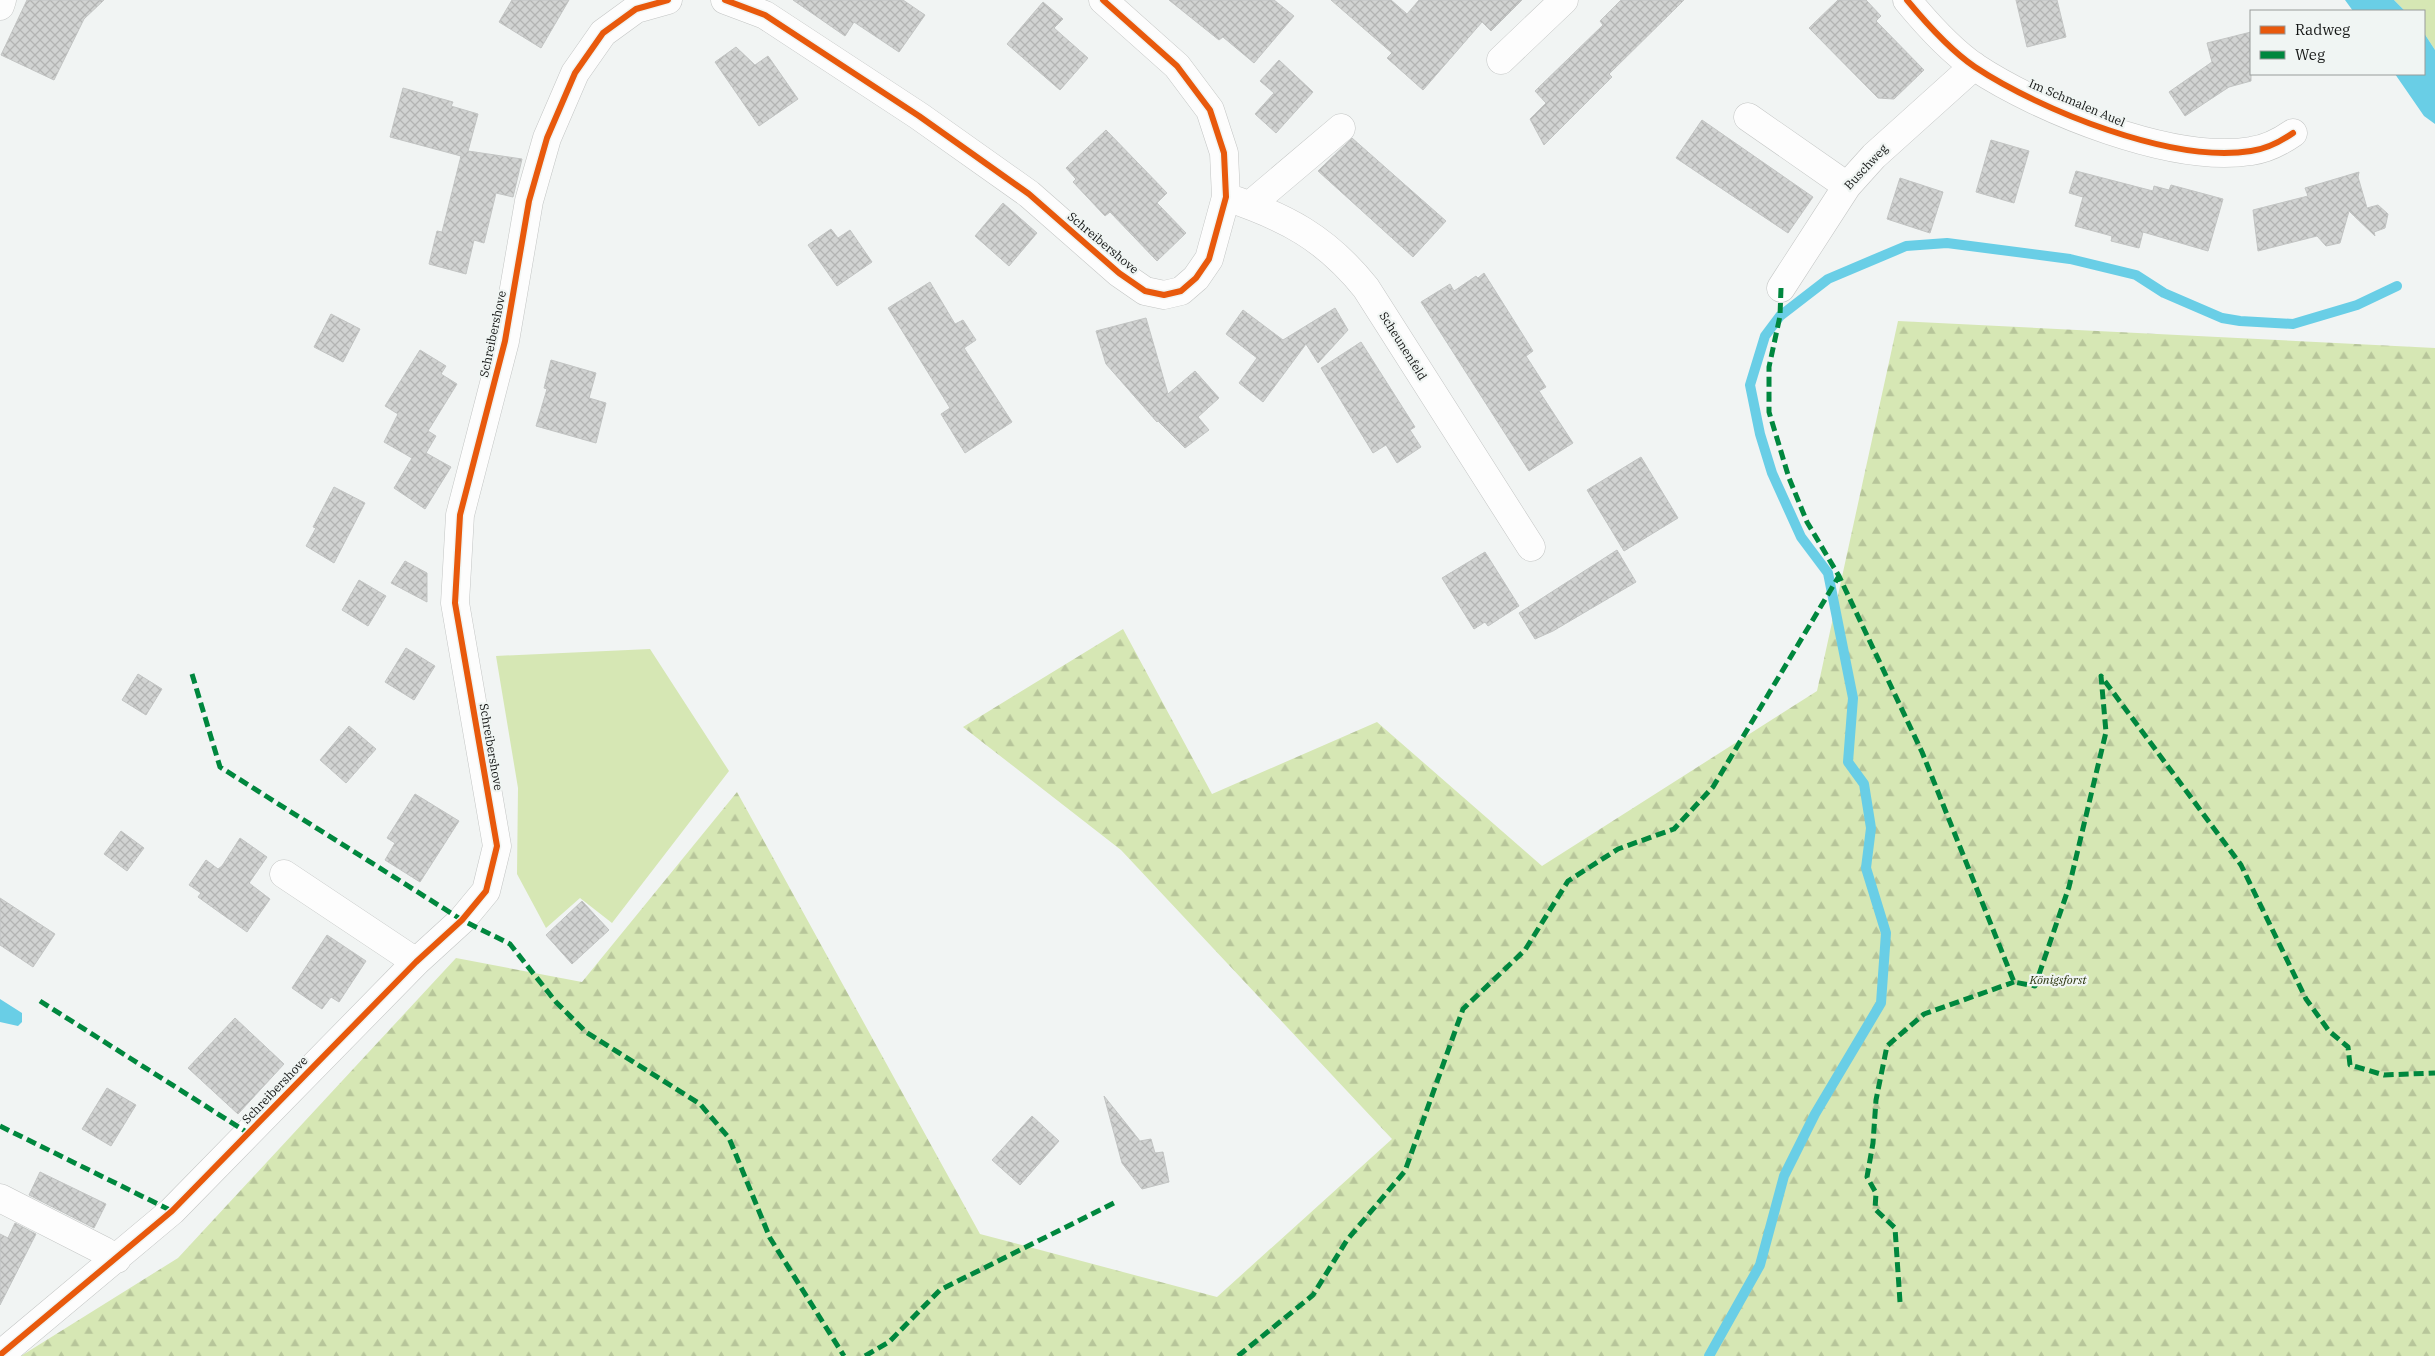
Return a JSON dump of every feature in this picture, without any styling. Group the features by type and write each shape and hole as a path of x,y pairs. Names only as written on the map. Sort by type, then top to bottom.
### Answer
{"street":[{"path":"0,6 2,0"},
{"name":"Schreibershove","path":"0,1355 172,1211 416,962 462,920 486,891 497,846 455,603 460,515 505,341 529,201 547,138 575,73 603,33 636,9 668,0"},
{"name":"Schreibershove","path":"725,0 765,15 919,116 1029,194 1119,273 1145,290 1164,295 1181,290 1196,278 1209,259 1238,201 1210,110 1177,66 1104,0"},
{"path":"1501,60 1564,0"},
{"name":"Im Schmalen Auel","path":"1910,1 1940,36 1974,66 2068,114 2125,136 2189,150 2251,151 2276,145 2293,133"},
{"name":"Buschweg","path":"1781,288 1847,186 1874,156 1974,66"},
{"path":"1748,117 1847,186"},
{"path":"1238,201 1341,128"},
{"name":"Scheunenfeld","path":"1238,201 1277,215 1328,247 1366,288 1531,548"},
{"path":"284,874 416,962"},
{"path":"0,1198 104,1250 117,1259"}],"green space":[{"path":"2394,0 2435,0 2435,50 2425,35 2425,10 2404,10"},
{"name":"Königsforst","path":"1898,321 2435,348 2435,1356 21,1356 178,1258 456,958 582,982 737,792 980,1234 1217,1297 1392,1139 1121,850 963,727 1123,629 1212,794 1377,722 1542,866 1817,691"},
{"path":"650,649 729,771 612,923 580,898 546,928 517,874 518,788 496,656"}],"water":[{"path":"2345,0 2394,0 2404,10 2352,10"},
{"path":"2425,35 2435,50 2435,124 2424,116 2396,75 2425,75"},
{"path":"0,999 22,1013 22,1022 18,1026 0,1022"}],"building":[{"path":"27,0 104,0 84,19 54,80 1,55"},
{"path":"512,0 569,0 541,48 499,22"},
{"path":"793,0 903,0 925,15 899,52 854,22 845,36"},
{"path":"1169,0 1274,0 1294,16 1254,63 1223,37 1219,40"},
{"path":"1331,0 1391,0 1407,14 1419,0 1522,0 1491,31 1482,22 1423,90 1387,58 1392,53"},
{"path":"1621,0 1684,0 1609,74 1612,77 1544,145 1530,119 1546,103 1535,91 1603,25 1600,21"},
{"path":"1838,0 1866,0 1881,16 1876,21 1924,70 1894,99 1878,98 1809,28"},
{"path":"2016,0 2057,0 2066,37 2027,47"},
{"path":"1043,2 1063,19 1054,28 1088,58 1060,90 1007,44"},
{"path":"2250,32 2251,81 2229,87 2185,116 2169,92 2212,62 2207,43"},
{"path":"736,47 755,65 768,56 798,99 759,126 715,62"},
{"path":"1279,60 1313,92 1276,133 1255,114 1274,93 1260,81"},
{"path":"403,88 453,102 451,106 478,114 468,151 522,159 513,197 496,193 484,243 474,240 466,274 429,264 437,231 442,232 461,156 390,137"},
{"path":"1702,120 1813,197 1788,233 1676,158"},
{"path":"1106,130 1167,193 1157,203 1186,233 1157,261 1110,212 1105,216 1073,182 1076,179 1066,168"},
{"path":"1352,138 1446,221 1413,257 1318,171"},
{"path":"1991,140 2029,151 2014,203 1976,192"},
{"path":"2076,171 2153,191 2154,186 2169,190 2171,185 2223,199 2208,251 2143,232 2139,248 2111,241 2112,236 2075,226 2083,197 2069,193"},
{"path":"2359,172 2358,177 2367,208 2378,205 2388,214 2385,228 2374,232 2375,236 2349,211 2340,243 2326,246 2317,236 2258,251 2253,210 2308,196 2305,188"},
{"path":"1900,178 1943,192 1930,233 1887,219"},
{"path":"1003,203 1037,233 1009,266 975,236"},
{"path":"831,229 838,238 850,230 872,262 837,286 808,245"},
{"path":"1484,273 1533,351 1526,356 1546,387 1539,391 1573,443 1529,471 1421,302 1450,284 1454,291 1476,276 1478,278"},
{"path":"930,282 955,324 963,320 976,340 964,348 1012,422 965,453 941,414 950,408 888,308"},
{"path":"1335,308 1348,330 1318,363 1306,344 1263,402 1239,383 1257,358 1226,334 1243,310 1283,340"},
{"path":"331,314 360,329 343,362 314,347"},
{"path":"1146,318 1168,394 1195,371 1219,398 1198,417 1209,430 1185,448 1157,422 1106,364 1096,331"},
{"path":"1361,342 1415,427 1410,430 1421,447 1397,463 1386,445 1373,453 1321,368"},
{"path":"420,350 446,366 441,374 457,384 428,431 436,436 426,453 451,467 425,509 394,488 412,458 384,442 398,414 385,406"},
{"path":"551,360 596,373 589,398 606,403 596,443 536,426 547,389 544,388"},
{"path":"1641,457 1678,518 1624,551 1587,490"},
{"path":"334,487 365,503 334,563 306,546 316,528 313,527"},
{"path":"1617,550 1636,582 1553,631 1535,639 1519,613"},
{"path":"1485,552 1519,606 1488,626 1485,622 1474,629 1442,578"},
{"path":"405,561 427,573 427,602 391,583"},
{"path":"359,580 386,596 368,626 342,610"},
{"path":"406,648 435,666 414,700 385,682"},
{"path":"138,674 162,689 146,715 122,700"},
{"path":"349,726 376,749 346,783 320,760"},
{"path":"415,794 459,821 420,882 385,860 395,843 387,838"},
{"path":"121,831 144,848 127,871 104,854"},
{"path":"240,838 267,857 249,883 270,899 247,932 198,897 201,893 189,885 206,860 218,869 222,866"},
{"path":"0,898 55,934 33,967 0,945"},
{"path":"582,901 609,930 572,964 546,935"},
{"path":"327,935 366,961 339,1002 331,997 322,1009 292,988"},
{"path":"235,1018 284,1064 238,1114 188,1068"},
{"path":"107,1088 136,1105 111,1146 82,1129"},
{"path":"1104,1096 1140,1141 1151,1139 1155,1153 1163,1152 1169,1182 1142,1189 1122,1163"},
{"path":"1032,1116 1059,1141 1020,1185 992,1160"},
{"path":"40,1172 106,1204 94,1228 29,1195"},
{"path":"15,1223 36,1234 0,1305 0,1234 8,1238"}],"waterway":[{"path":"1709,1356 1760,1265 1784,1176 1815,1114 1881,1003 1886,933 1866,868 1871,828 1864,784 1848,762 1853,698 1828,573 1801,537 1772,473 1760,434 1750,385 1765,336 1780,316 1828,279 1906,246 1947,243 2070,259 2136,275 2164,293 2222,318 2240,321 2293,324 2357,305 2397,286"}],"marked path":[{"path":"1781,288 1780,316 1769,367 1769,412 1789,478 1807,522 1839,576 1922,752 2014,982 2035,986 2069,887 2106,732 2101,676 2241,865 2306,999 2329,1031 2348,1047 2350,1065 2384,1075 2435,1073"},
{"path":"1238,1356 1313,1295 1347,1240 1405,1171 1463,1009 1525,950 1568,881 1618,849 1674,829 1713,787 1839,576"},
{"path":"192,674 220,767 462,920 510,944 556,1002 586,1032 700,1104 729,1138 770,1238 844,1356"},
{"path":"1900,1302 1895,1228 1875,1209 1876,1193 1867,1177 1873,1143 1876,1100 1887,1046 1924,1014 2014,982"},
{"path":"40,1001 248,1133"},
{"path":"0,1126 172,1211"},
{"path":"865,1356 889,1342 940,1290 1114,1203"}],"cycle path":[{"path":"0,1355 172,1211 416,962 462,920 486,891 497,846 455,603 460,515 505,341 529,201 547,138 575,73 603,33 636,9 668,0"},
{"path":"725,0 765,15 919,116 1029,194 1119,273 1145,291 1164,295 1181,291 1196,278 1209,259 1226,197 1224,153 1210,110 1177,66 1103,0"},
{"path":"1907,0 1930,27 1975,67 2035,100 2108,130 2184,149 2219,153 2262,149 2293,133"}]}
